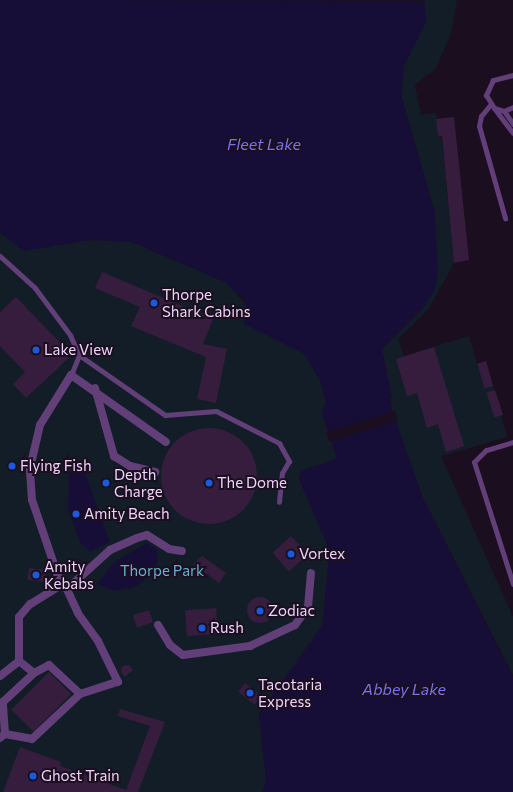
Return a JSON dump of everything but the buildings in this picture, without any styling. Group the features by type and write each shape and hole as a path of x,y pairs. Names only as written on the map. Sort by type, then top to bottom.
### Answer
{"street":[{"path":"80,694 49,665 34,673 1,701 2,736 32,739 80,694 118,682 64,587 32,500 30,468 40,425 72,375 95,388 166,442"},
{"path":"95,388 114,456 130,466 155,472"},
{"path":"19,661 19,617 30,604 64,587 110,550 147,535 169,549 182,551"},
{"path":"158,625 170,645 183,655 250,646 295,625 308,607 312,572"},
{"path":"19,661 34,673"},
{"path":"0,676 19,661"}],"lane":[{"path":"513,75 489,84 486,94 492,107 513,133"},
{"path":"492,107 504,111 513,124"},
{"path":"492,107 481,116 479,126 505,218"},
{"path":"504,111 513,107"},
{"path":"0,256 36,288 70,335 79,355 165,414 216,412 279,443 289,462 282,473 278,502"},
{"path":"72,375 79,355"},
{"path":"513,442 478,454 474,471 513,584"}],"green space":[{"name":"Thorpe Park","path":"418,0 457,0 451,33 436,68 415,85 421,115 436,113 438,137 442,140 454,263 428,310 398,339 404,356 469,336 477,364 486,361 507,437 441,456 513,617 513,675 422,496 396,422 332,442 337,459 301,471 299,479 330,551 322,626 259,714 266,779 263,792 0,792 0,232 23,251 89,240 132,242 225,282 279,339 304,354 320,380 326,403 322,412 328,431 392,411 382,349 424,307 435,213 401,95 404,66 426,22 424,1"}],"water":[{"name":"Fleet Lake","path":"0,0 424,1 426,22 404,66 401,95 435,213 438,273 435,290 424,307 382,349 392,397 388,398 422,496 513,678 513,792 263,792 266,779 259,714 322,626 330,551 299,479 301,471 337,459 322,412 326,403 320,380 304,354 244,324 246,301 225,282 132,242 89,240 23,251 0,232"},
{"path":"83,467 110,542 90,552 80,542 68,509 69,473"},
{"path":"147,543 157,549 158,560 153,573 135,587 114,591 97,584 114,562"}],"pier":[{"path":"395,411 398,421 329,442 326,432"}],"place":[{"name":"Thorpe Shark Cabins","path":"154,303"},
{"name":"Lake View","path":"36,350"},
{"name":"Flying Fish","path":"12,466"},
{"name":"Depth Charge","path":"106,483"},
{"name":"The Dome","path":"209,483"},
{"name":"Amity Beach","path":"76,514"},
{"name":"Vortex","path":"291,554"},
{"name":"Amity Kebabs","path":"36,575"},
{"name":"Zodiac","path":"260,611"},
{"name":"Rush","path":"202,628"},
{"name":"Tacotaria Express","path":"250,693"},
{"name":"Ghost Train","path":"33,776"}],"water label":[{"name":"Abbey Lake","path":"404,689"}]}
